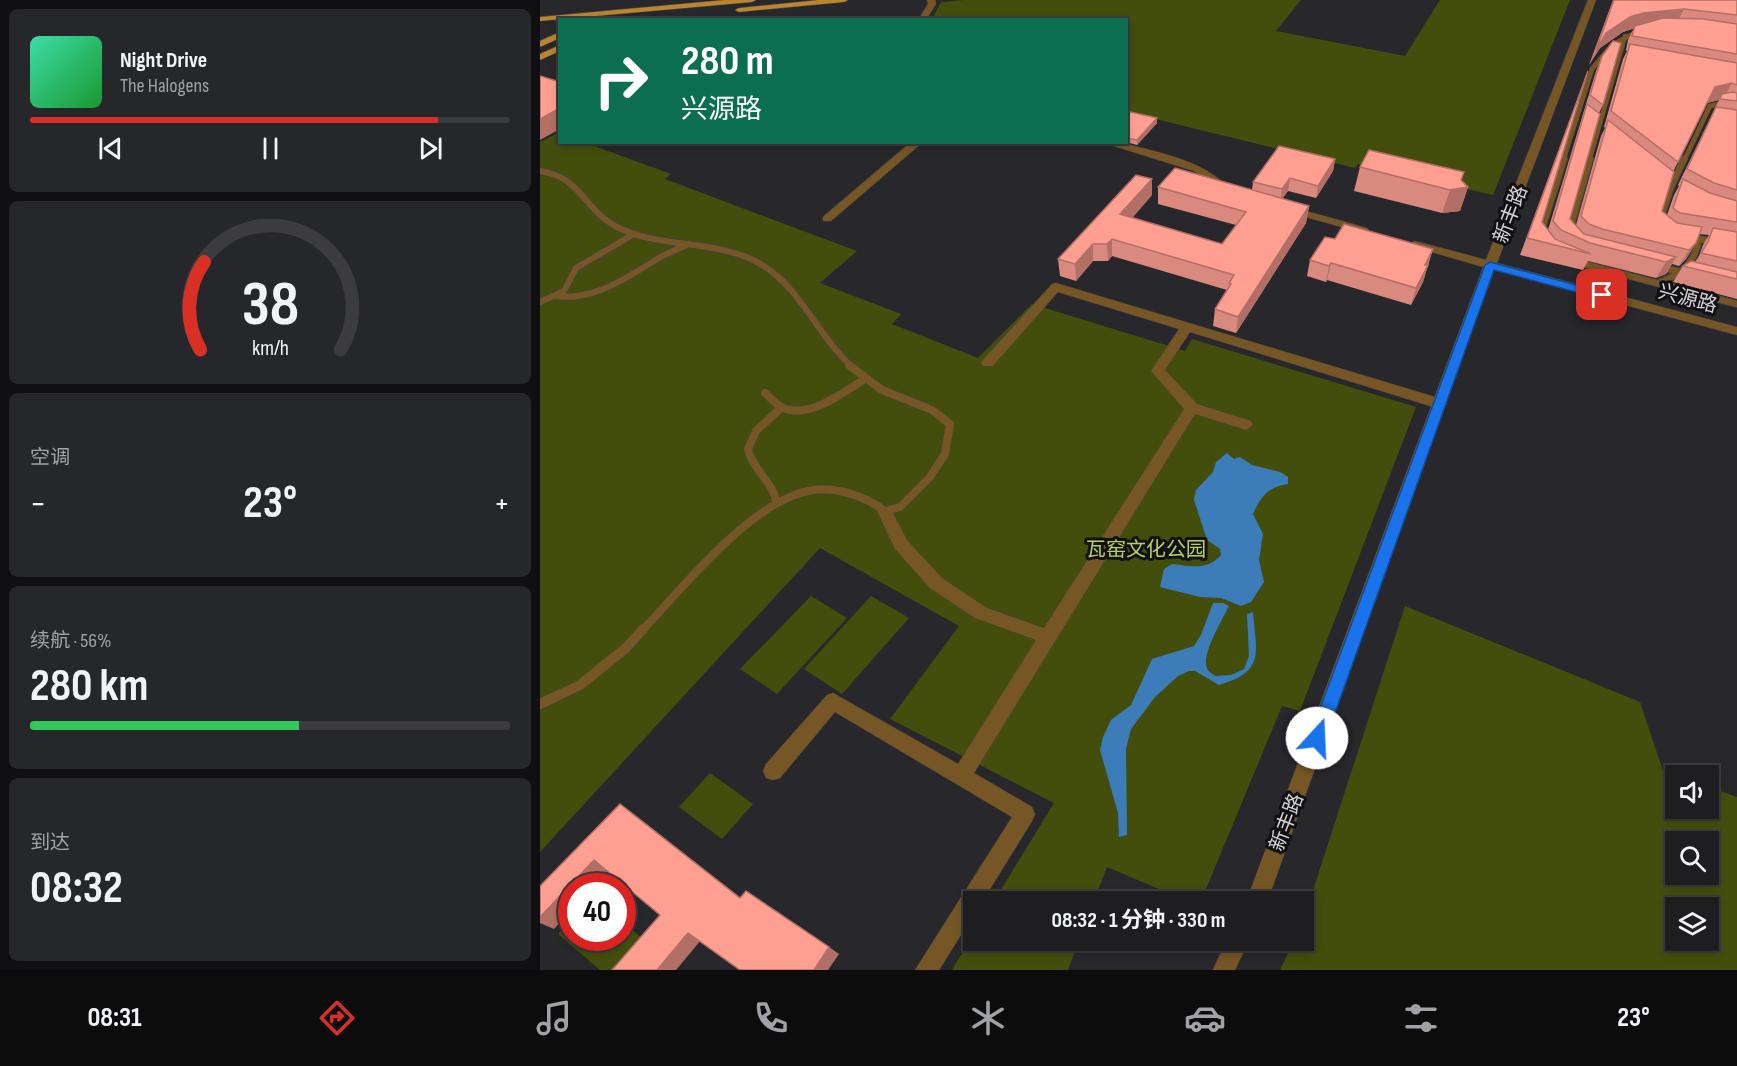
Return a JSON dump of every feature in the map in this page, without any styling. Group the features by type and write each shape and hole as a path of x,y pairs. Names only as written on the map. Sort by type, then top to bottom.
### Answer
{"main road":[{"path":"635,15 657,0"},
{"path":"635,15 752,0"},
{"path":"540,19 600,14 635,15 844,0"},
{"path":"593,18 621,2"},
{"path":"548,29 558,27"},
{"path":"540,44 558,35"},
{"path":"540,57 558,48"}],"street":[{"path":"923,18 932,4 931,0"},
{"name":"新丰路","path":"1260,891 1490,265 1592,0"},
{"path":"827,219 916,144"},
{"path":"1113,144 1181,162 1198,169 1237,195 1198,185"},
{"path":"1276,206 1377,234"},
{"name":"兴源路","path":"1400,240 1737,331"},
{"path":"988,363 1056,286 1440,404"},
{"path":"1187,327 1158,371 1192,408 1246,425"},
{"path":"961,776 1192,408"},
{"path":"885,511 901,544 936,583 981,612 1048,637"},
{"path":"773,771 833,701 1025,814 926,970"},
{"path":"1224,970 1233,951"}],"lane":[{"path":"1540,238 1592,69 1603,51 1625,36 1648,27"},
{"path":"1568,234 1599,129 1613,71 1625,36"},
{"path":"1603,51 1630,56"},
{"path":"1658,226 1671,187 1710,106 1723,103 1737,106"},
{"path":"1578,112 1586,118"},
{"path":"1706,118 1716,120"},
{"path":"1593,123 1608,136"},
{"path":"540,171 554,172 572,180 597,214 634,234 723,250 756,261 781,278 824,336 865,379 892,396 944,416 950,424 945,453 930,477 900,507 885,511 869,499 846,492 808,491 767,508 737,532 626,648 580,685 540,704"},
{"path":"1662,180 1678,192"},
{"path":"540,302 564,291 576,268 634,234"},
{"path":"1679,236 1718,242"},
{"path":"1657,284 1684,273 1697,252 1699,239"},
{"path":"553,296 567,299 601,293 641,271 655,260 688,244"},
{"path":"1570,260 1737,304"},
{"path":"1651,265 1695,276"},
{"path":"765,393 782,407 796,411 806,410 820,405 865,379"},
{"path":"776,504 776,494 750,463 749,441 765,421 782,407"}],"green space":[{"path":"964,0 1301,0 1276,31 1405,56 1440,0 1570,0 1493,195 1358,164 1355,168 1128,112 1128,18 933,18 941,2"},
{"name":"瓦窑文化公园","path":"558,133 558,144 589,144 671,174 665,179 857,251 820,283 901,314 892,324 978,358 1032,304 1185,351 1192,339 1416,407 1300,711 1282,706 1205,891 1163,891 1107,867 1098,891 1000,891 1054,803 890,719 959,626 820,548 540,852 540,142"},
{"path":"811,596 847,618 777,694 740,669"},
{"path":"871,596 909,618 842,694 804,669"},
{"path":"1405,606 1640,702 1665,772 1665,819 1719,819 1719,791 1737,797 1737,970 1280,970 1289,951 1314,951 1313,891"},
{"path":"710,773 753,804 722,839 679,807"},
{"path":"636,933 641,937 636,943"},
{"path":"578,951 629,951 613,970 600,970"},
{"path":"963,951 1075,951 1068,970 952,970"}],"water":[{"path":"1227,453 1234,459 1240,457 1252,465 1280,472 1288,477 1288,484 1275,487 1266,493 1253,514 1263,534 1259,560 1264,582 1251,602 1241,606 1221,598 1200,597 1160,587 1164,569 1172,564 1204,565 1221,555 1220,549 1207,540 1194,500 1196,490 1213,472 1216,462"},
{"path":"1213,603 1223,603 1229,606 1209,647 1206,664 1208,671 1216,676 1231,675 1244,669 1249,656 1247,614 1253,612 1256,638 1255,659 1245,674 1219,685 1195,671 1189,671 1178,676 1155,697 1131,729 1126,749 1127,835 1119,837 1118,813 1100,750 1103,737 1111,720 1131,705 1152,659 1194,646 1201,635"}],"building":[{"path":"1614,0 1737,0 1737,15 1684,9 1643,13 1630,17 1606,33 1596,50"},
{"path":"1663,18 1704,19 1737,24 1737,54 1632,36 1635,26"},
{"path":"1613,41 1621,43 1603,105 1590,95 1602,56"},
{"path":"1630,44 1737,63 1737,85 1732,83 1715,87 1678,162 1611,111"},
{"path":"1588,71 1542,222 1555,239 1591,254 1527,238"},
{"path":"540,76 558,81 558,109 540,119"},
{"path":"1737,93 1737,101 1720,99 1722,94"},
{"path":"1587,104 1600,114 1570,219 1584,234 1676,257 1666,262 1590,243 1561,230 1553,221"},
{"path":"1716,107 1737,110 1737,190 1714,183 1687,169"},
{"path":"1128,111 1157,118 1137,140 1128,138"},
{"path":"1608,120 1674,172 1662,211 1677,223 1702,227 1696,243 1689,250 1602,229 1589,224 1581,216"},
{"path":"1279,146 1335,159 1318,186 1290,178 1282,189 1253,182"},
{"path":"1369,150 1464,172 1461,180 1468,187 1450,190 1360,167"},
{"path":"1175,168 1309,206 1238,317 1215,309 1234,275 1112,239 1107,244 1093,244 1075,264 1058,259 1136,175 1152,179 1120,214 1222,244 1246,212 1158,187"},
{"path":"1683,179 1710,193 1737,201 1737,222 1680,213 1673,208"},
{"path":"1344,224 1433,249 1425,265 1428,265 1416,288 1331,263 1329,266 1310,260 1325,237 1335,239"},
{"path":"1713,228 1737,232 1737,261 1701,253"},
{"path":"1691,261 1737,272 1737,279 1683,266"},
{"path":"620,804 740,898 746,891 829,947 814,970 740,970 688,933 657,970 612,970 629,951 636,951 636,942 660,915 636,895 636,873 610,873 594,860 582,873 558,873 558,898 540,917 540,886"}],"route":[{"path":"1317,738 1490,265 1602,295"}]}
